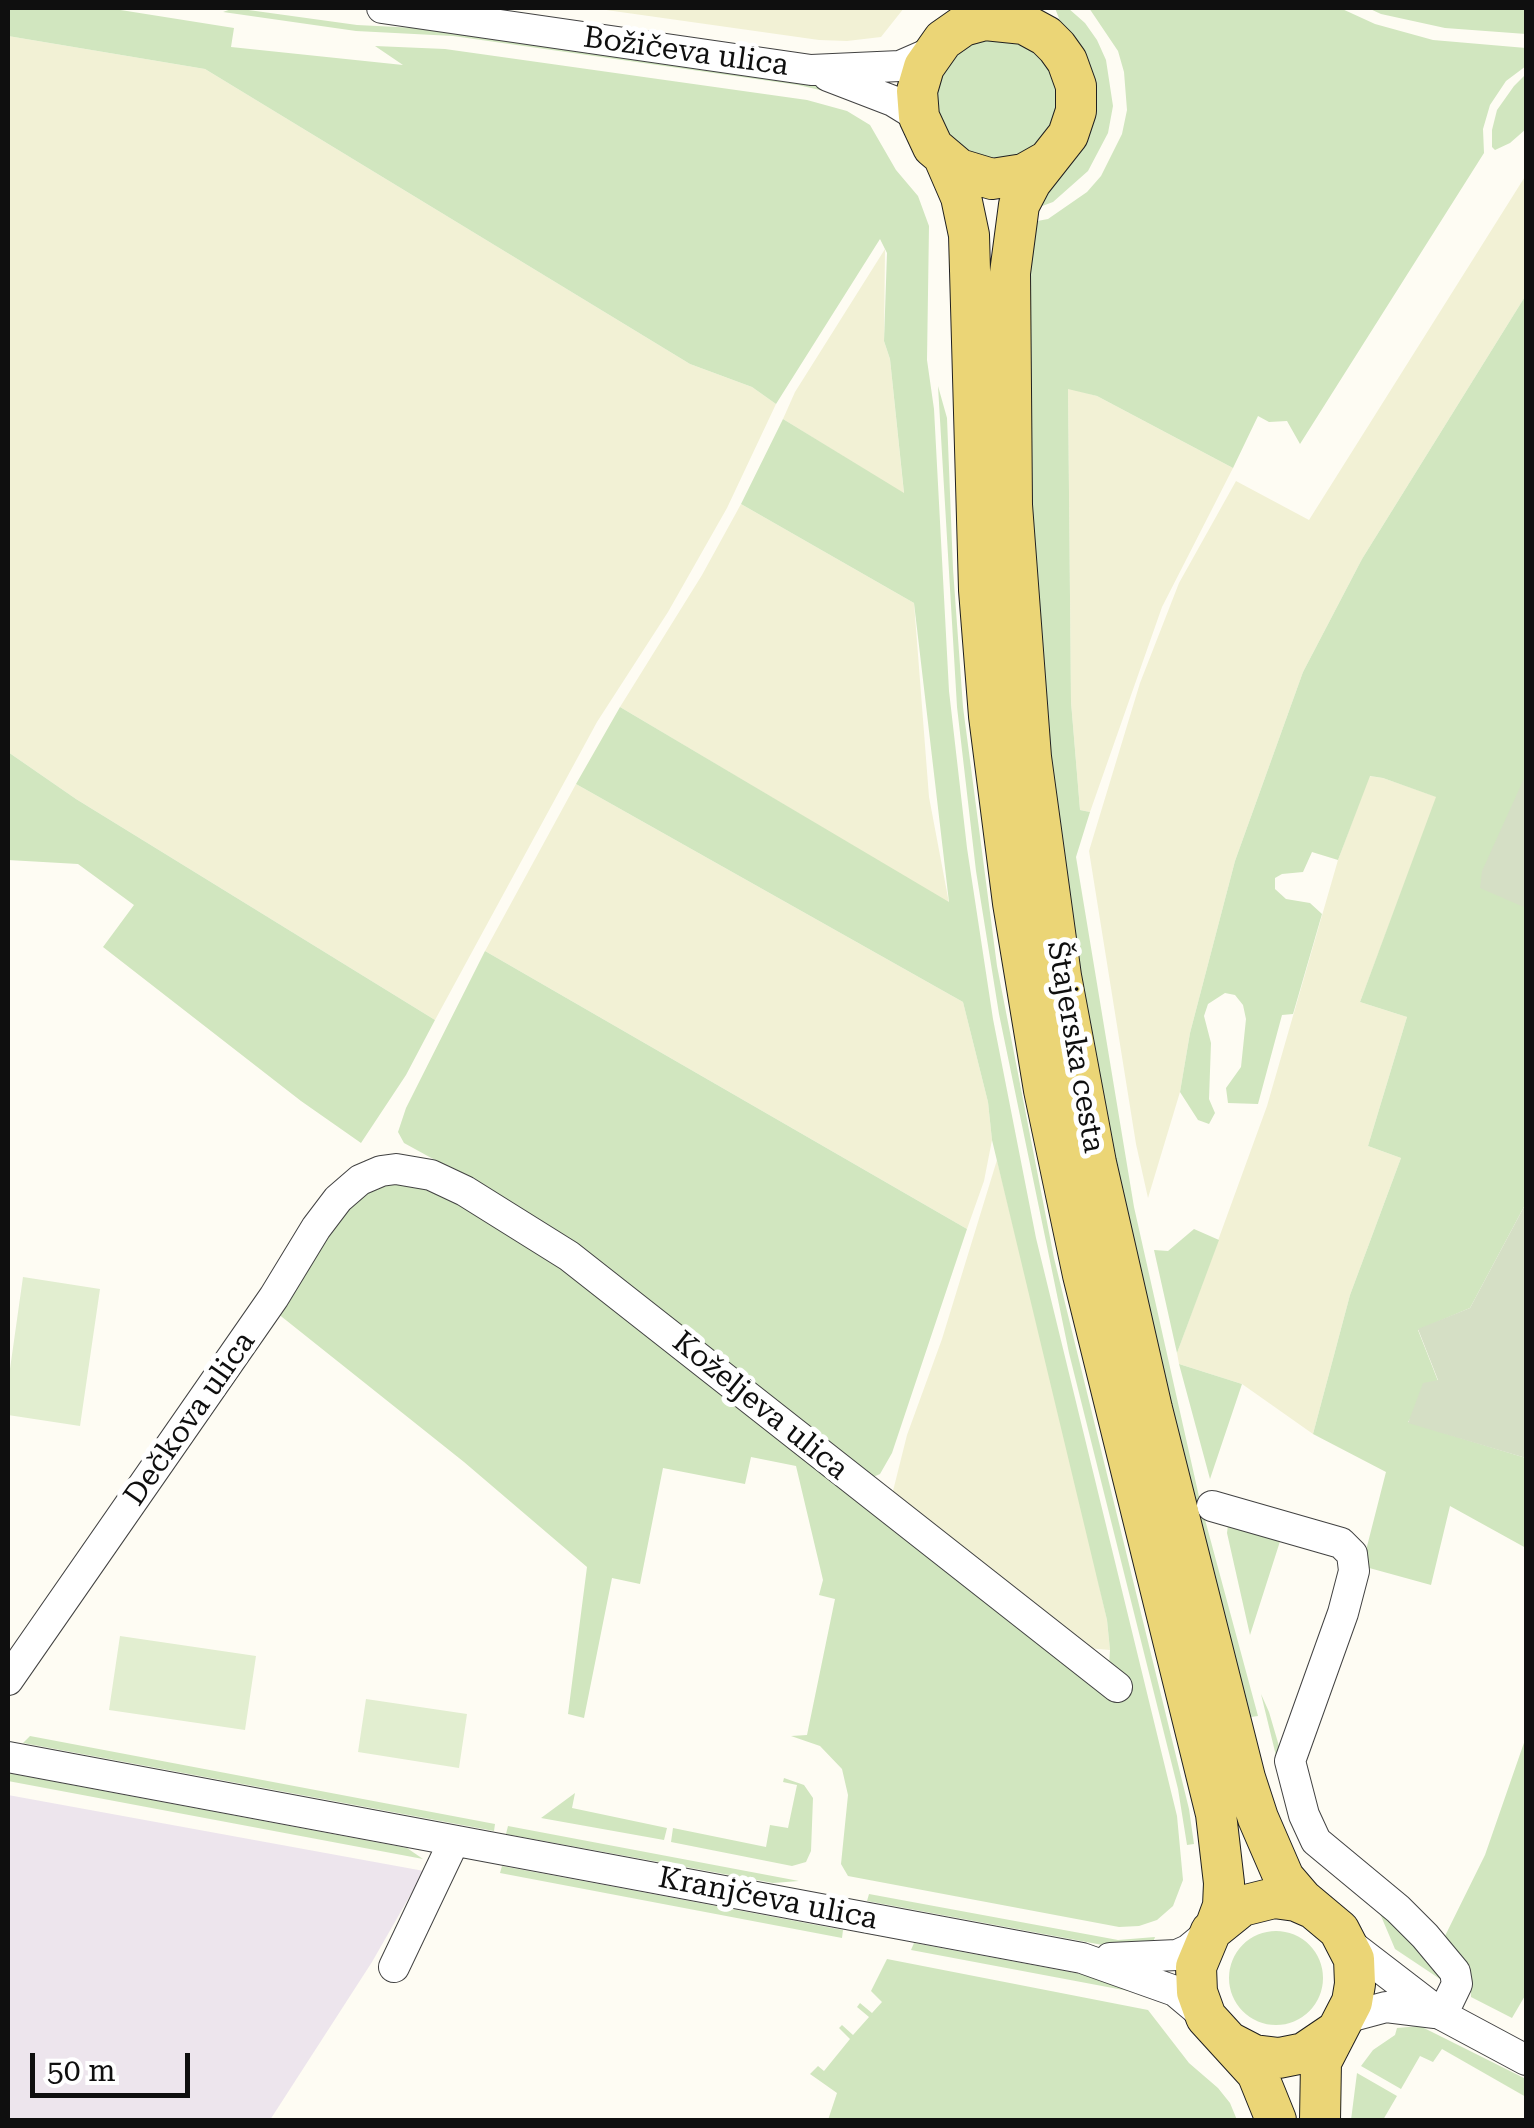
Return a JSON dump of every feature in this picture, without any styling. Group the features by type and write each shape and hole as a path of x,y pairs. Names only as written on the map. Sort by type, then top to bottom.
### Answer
{"main road":[{"name":"Štajerska cesta","path":"932,52 968,17 1008,20 1031,27 1045,24 1071,69 1077,102 1068,135 1023,194 1010,273 1008,379 1013,536 1024,694 1051,914 1109,1225 1251,1798 1290,1886 1334,1923 1347,1942"},
{"path":"919,117 919,82 932,52"},
{"name":"Štajerska cesta","path":"919,117 928,140 945,160 961,197 969,236 972,432 980,606 992,747 1012,903 1044,1090 1080,1260 1219,1830 1224,1897 1214,1928 1201,1949 1195,1974 1199,2001 1217,2029 1257,2073 1276,2120"},
{"path":"945,160 967,173 992,179 1017,176 1047,161"},
{"path":"1214,1928 1242,1906 1262,1899 1285,1899 1312,1908"},
{"path":"1320,2120 1321,2062 1354,1993 1356,1976 1347,1942"},
{"path":"1217,2029 1254,2055 1279,2058 1304,2053 1340,2025"}],"street":[{"name":"Božičeva ulica","path":"382,8 811,70 900,66 932,52"},
{"name":"Božičeva ulica","path":"811,70 893,100 919,117"},
{"name":"Dečkova ulica","path":"8,1680 230,1362 316,1228 338,1199 360,1180 381,1170"},
{"name":"Koželjeva ulica","path":"381,1170 413,1170 431,1175 465,1191 569,1256 1117,1687"},
{"path":"1212,1506 1350,1550 1354,1572 1343,1613 1290,1760 1304,1815 1316,1841 1398,1908 1454,1972 1457,1984 1442,2015"},
{"name":"Kranjčeva ulica","path":"8,1758 1082,1958 1175,1991 1217,2029"},
{"path":"394,1967 454,1841"},
{"name":"Kranjčeva ulica","path":"1082,1958 1147,1959 1177,1955 1214,1928"},
{"path":"1347,1942 1442,2015 1526,2060"},
{"path":"1340,2025 1394,2007 1442,2015"}],"shaded area":[{"path":"8,1795 424,1871 372,1962 270,2120 8,2120"}],"green space":[{"path":"8,8 108,8 234,28 231,47 403,65 375,46 445,49 807,100 847,111 870,125 896,170 918,196 929,226 927,360 934,409 949,691 967,848 993,1019 1036,1238 1177,1816 1183,1880 1173,1906 1157,1920 1119,1927 848,1876 841,1864 848,1795 842,1769 820,1746 791,1736 807,1735 835,1599 819,1595 823,1580 796,1466 751,1457 745,1484 663,1468 640,1584 612,1578 584,1718 568,1714 587,1567 464,1462 277,1313 317,1243 361,1192 404,1178 468,1202 644,1325 1107,1697 1107,1620 992,1140 988,1102 963,1002 576,784 620,707 949,902 914,603 741,504 783,419 904,493 890,359 884,341 887,253 880,239 776,404 752,387 690,364 205,69 8,36"},
{"path":"234,8 357,25 437,29 836,87 846,96 798,85 453,36 356,31 223,12"},
{"path":"592,8 904,8 881,37 847,41"},
{"path":"1055,8 1068,8 1097,40 1106,60 1113,106 1108,133 1088,171 1053,202 1034,209 1053,176 1063,29"},
{"path":"1089,8 1340,8 1375,24 1433,40 1526,48 1526,66 1506,81 1490,105 1483,129 1484,153 1300,444 1287,421 1269,422 1258,416 1233,468 1097,396 1068,389 1071,702 1080,810 1090,812 1076,857 1134,1207 1200,1501 1258,1716 1251,1717 1162,1405 1052,836 1019,306 1032,222 1048,219 1087,192 1101,176 1122,134 1127,110 1124,72 1118,51"},
{"path":"1368,8 1526,8 1526,34 1445,28"},
{"path":"8,36 205,69 690,364 752,387 776,404 727,508 668,612 597,722 435,1020 76,799 8,752"},
{"path":"977,39 1028,44 1055,75 1058,116 1035,150 995,162 957,148 935,113 933,103 944,63"},
{"path":"1526,74 1526,129 1495,150 1492,130 1497,110"},
{"path":"1526,175 1526,295 1362,559 1303,672 1235,861 1190,1033 1180,1092 1148,1198 1089,851 1140,683 1179,583 1236,481 1309,520"},
{"path":"885,249 884,341 890,359 904,494 783,419 795,392"},
{"path":"1526,295 1526,1203 1470,1308 1418,1330 1438,1381 1408,1422 1526,1458 1526,1548 1450,1506 1431,1585 1362,1566 1386,1472 1313,1434 1350,1295 1401,1158 1368,1146 1407,1017 1360,1002 1436,797 1370,776 1338,860 1312,852 1303,872 1275,878 1275,889 1286,899 1310,903 1322,914 1293,1014 1282,1015 1258,1104 1228,1103 1226,1088 1241,1067 1246,1019 1243,1005 1235,995 1225,993 1208,1004 1204,1016 1211,1043 1209,1099 1215,1113 1209,1124 1198,1120 1180,1092 1190,1033 1235,861 1303,672 1362,559"},
{"path":"938,386 947,418 963,707 997,966 1054,1258 1189,1809 1194,1844 1187,1845 1178,1789 1069,1353 999,1014 976,871 957,707"},
{"path":"1068,388 1097,396 1233,468 1162,607 1090,812 1080,810 1071,702"},
{"path":"741,504 914,603 929,797 949,903 620,707"},
{"path":"8,752 76,799 435,1020 406,1075 361,1143 103,947 134,905 78,864 8,860"},
{"path":"1526,774 1526,908 1480,888 1482,871"},
{"path":"1369,776 1437,797 1360,1002 1407,1017 1368,1146 1401,1158 1350,1295 1313,1434 1242,1384 1179,1364 1177,1353 1267,1106 1338,860"},
{"path":"576,784 963,1002 988,1102 992,1140 984,1181 967,1229 485,951"},
{"path":"485,951 967,1229 892,1453 880,1474 873,1477 477,1183 404,1143 398,1132 406,1108"},
{"path":"997,1160 1075,1479 1107,1620 1110,1650 1087,1648 894,1496 907,1435 942,1339"},
{"path":"1526,1203 1526,1458 1408,1423 1423,1383 1438,1380 1418,1329 1470,1308"},
{"path":"1194,1229 1219,1240 1177,1353 1154,1250 1168,1251"},
{"path":"23,1277 100,1289 80,1426 8,1415 8,1383"},
{"path":"1179,1364 1242,1384 1210,1479"},
{"path":"1228,1525 1283,1532 1250,1635 1227,1533"},
{"path":"120,1636 256,1656 245,1730 109,1710"},
{"path":"1261,1694 1294,1797 1443,1981 1395,1949 1381,1916 1369,1900 1313,1859 1302,1846 1293,1826"},
{"path":"366,1699 467,1714 459,1768 358,1752"},
{"path":"30,1736 495,1824 494,1831 23,1743"},
{"path":"1526,1737 1526,1994 1512,2018 1471,1997 1470,1966 1444,1938 1485,1855"},
{"path":"8,1773 407,1848 423,1859 8,1781"},
{"path":"784,1778 804,1785 813,1798 811,1851 806,1862 792,1866 671,1842 673,1828 766,1847 770,1825 788,1828 797,1785 783,1782"},
{"path":"575,1793 572,1808 667,1828 664,1840 541,1818"},
{"path":"508,1826 799,1881 773,1883 506,1834"},
{"path":"502,1866 843,1930 842,1938 500,1873"},
{"path":"869,1894 1118,1940 1155,1937 1151,1949 1124,1949 867,1901"},
{"path":"1276,1931 1294,1934 1309,1945 1320,1960 1320,1996 1309,2011 1294,2022 1276,2025 1258,2022 1243,2011 1232,1996 1229,1978 1232,1960 1243,1945 1258,1934"},
{"path":"914,1943 1149,1988 1134,1992 911,1950"},
{"path":"887,1959 1148,2010 1189,2063 1218,2088 1237,2120 828,2120 837,2093 810,2074 818,2066 824,2071 850,2039 839,2028 842,2025 853,2035 869,2017 857,2007 860,2003 872,2013 882,2002 871,1991"},
{"path":"1420,2026 1526,2079 1526,2097 1442,2049 1433,2062 1420,2056 1401,2089 1361,2066 1373,2050 1395,2035 1397,2028"},
{"path":"1357,2073 1397,2096 1383,2120 1351,2120"}]}
